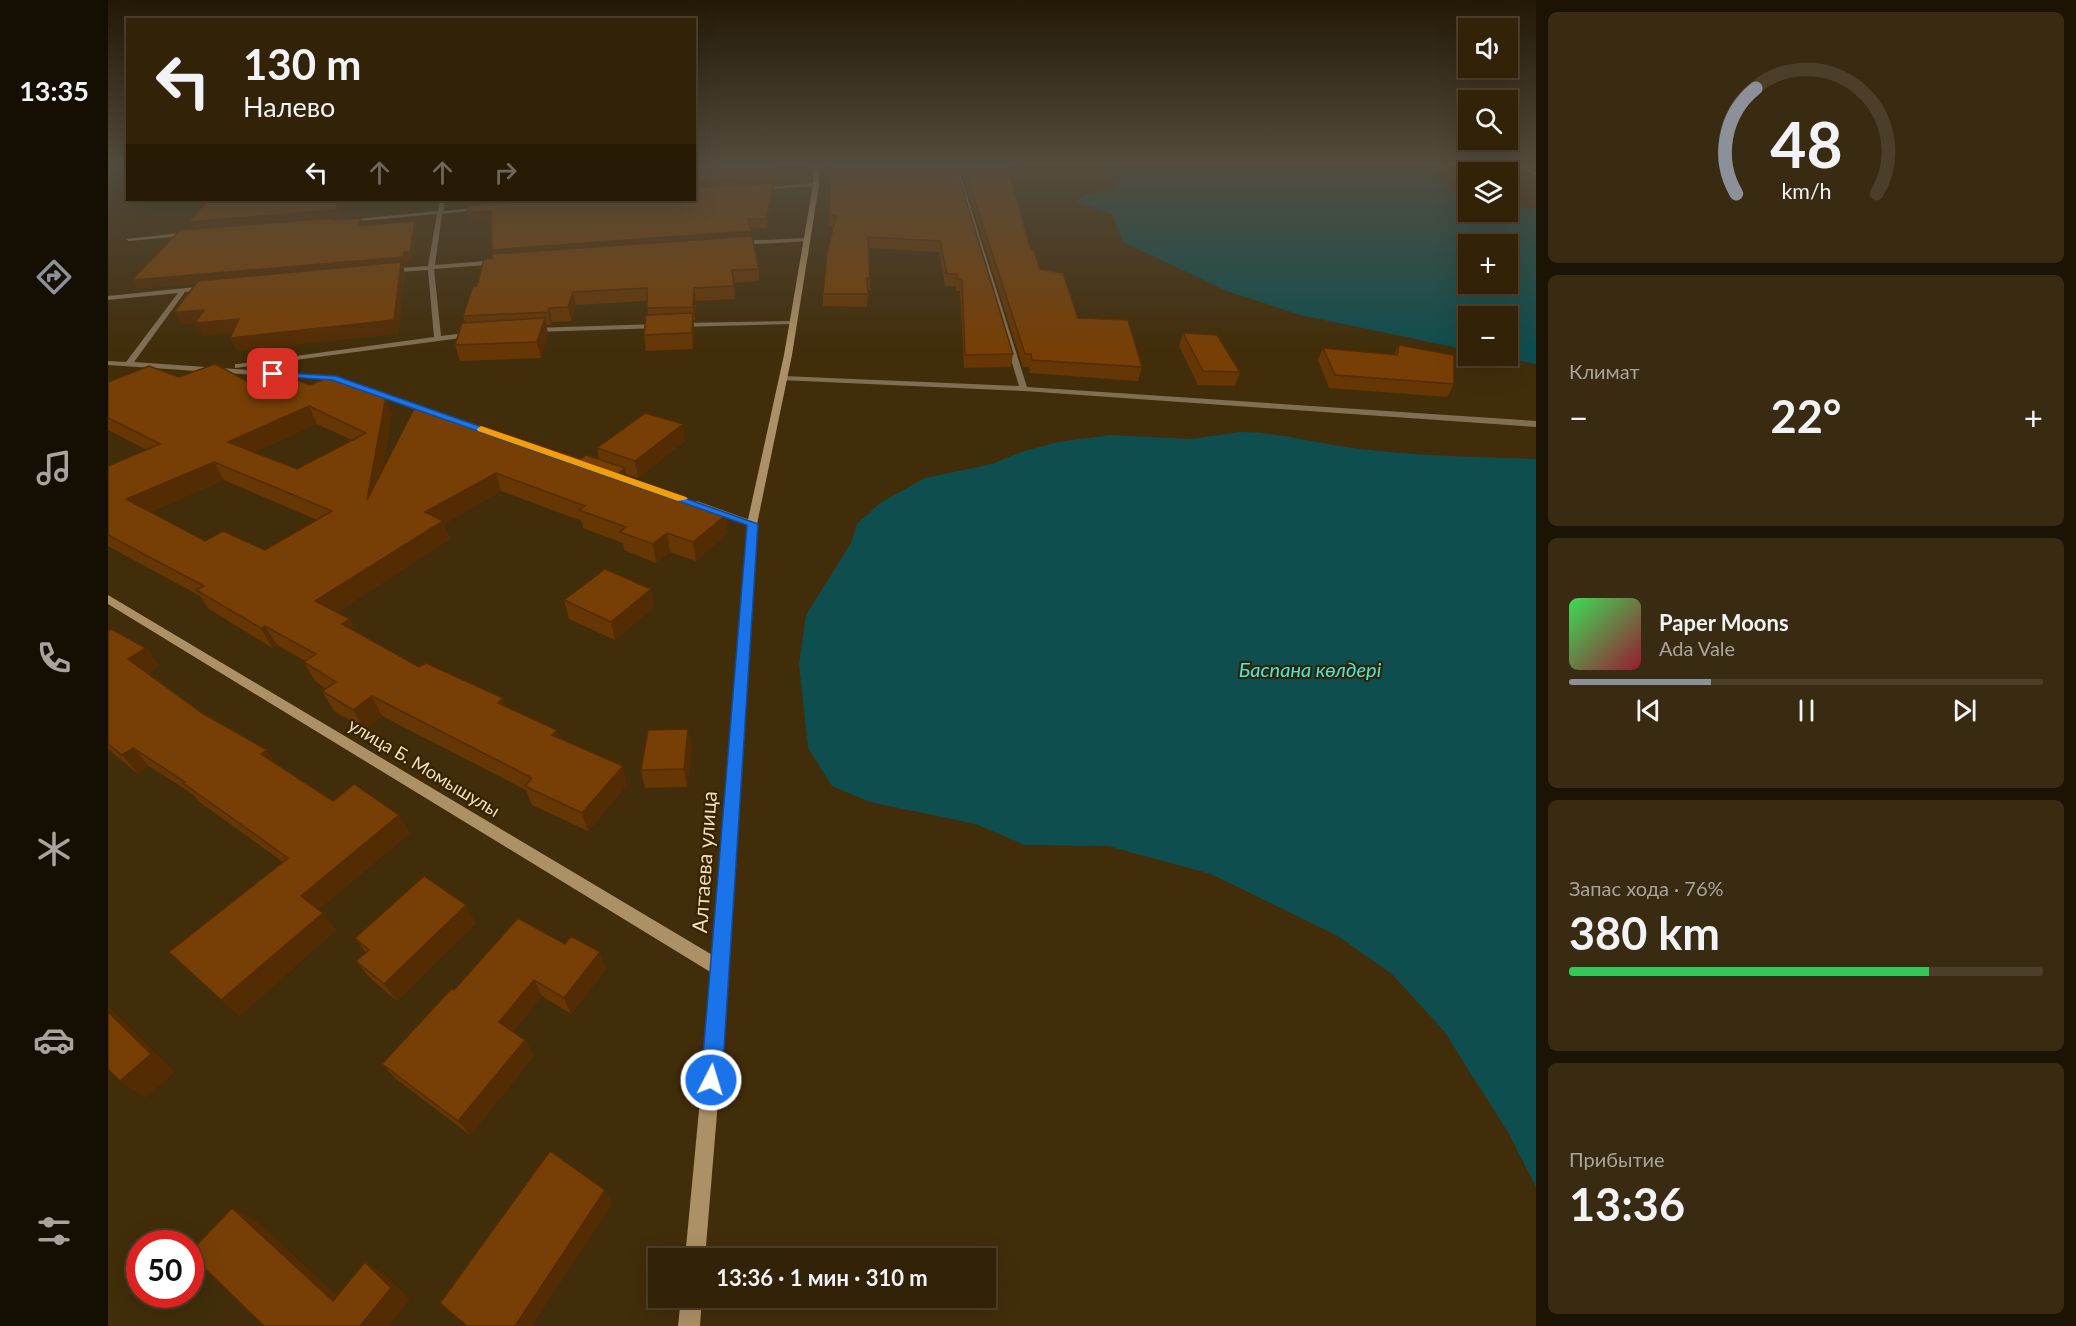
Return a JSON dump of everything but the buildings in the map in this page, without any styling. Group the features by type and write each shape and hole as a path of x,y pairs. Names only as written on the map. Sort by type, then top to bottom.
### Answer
{"main road":[{"name":"Алтаева улица","path":"696,1248 721,969 752,524 766,469 810,226"},
{"name":"улица Б. Момышулы","path":"108,599 721,969"},
{"path":"689,1326 691,1308"}],"street":[{"path":"438,339 431,268 439,226"},
{"path":"974,226 1024,389"},
{"path":"129,239 198,233"},
{"path":"732,244 808,240"},
{"path":"377,272 512,261"},
{"path":"108,298 217,287"},
{"path":"128,365 183,291"},
{"path":"518,331 753,322 794,323"},
{"path":"213,370 483,332"},
{"path":"108,363 333,378 447,417"},
{"path":"783,378 1024,389 1536,424"},
{"path":"684,500 752,524"}],"water":[{"path":"1117,226 1536,226 1536,364 1518,361 1518,306 1458,306 1458,348 1300,315 1227,291 1123,242"},
{"name":"Баспана көлдері","path":"1240,432 1399,453 1536,459 1536,1187 1509,1134 1444,1031 1392,974 1338,936 1211,874 1108,846 1025,845 976,824 870,802 832,786 808,748 799,664 806,615 851,543 857,524 880,503 925,478 992,464 1021,452 1058,442 1110,435 1191,439"}],"slow traffic":[{"path":"481,429 682,499"}],"route":[{"path":"273,374 333,378 752,524 721,969 711,1080"}]}
